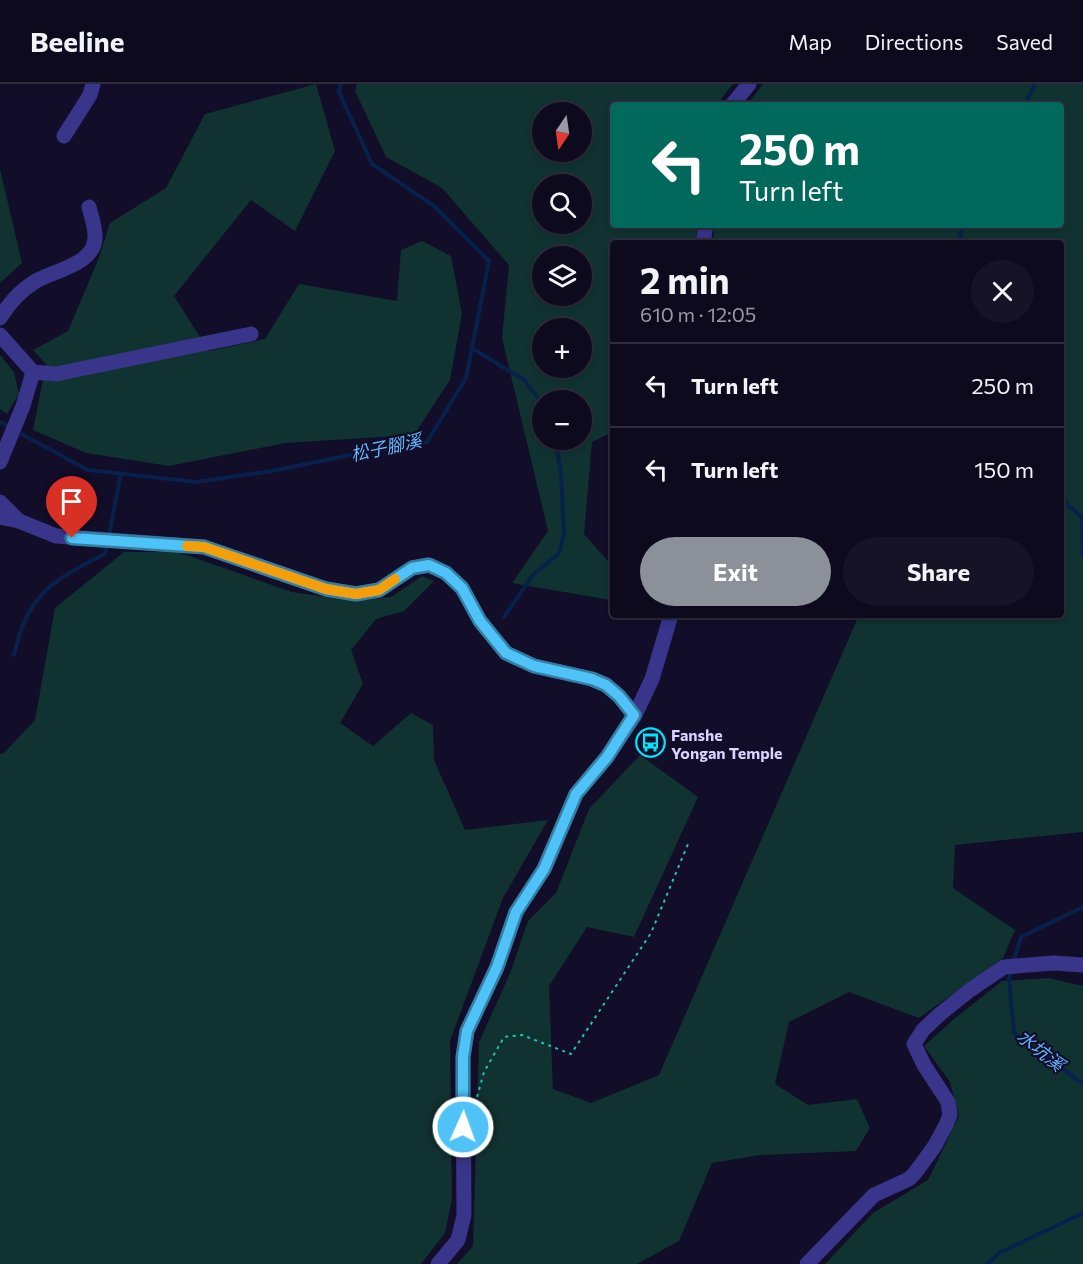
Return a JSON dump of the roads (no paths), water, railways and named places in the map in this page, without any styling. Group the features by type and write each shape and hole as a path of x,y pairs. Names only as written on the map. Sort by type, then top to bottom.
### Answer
{"street":[{"path":"64,136 90,95 93,84"},
{"path":"734,102 749,84"},
{"path":"0,318 17,295 36,280 81,261 90,250 96,237 89,207"},
{"path":"0,335 33,372 56,374 251,334"},
{"path":"0,462 23,406 33,372"},
{"path":"0,502 19,521"},
{"path":"0,517 19,521 56,536 204,547 326,589 356,594 379,590 412,568 429,565 446,573 462,588 480,621 506,653 534,666 592,679 606,685 619,696 634,715"},
{"path":"438,1264 458,1240 464,1215 463,1057 467,1031 497,967 516,912 544,869 576,794 607,757 634,715 652,679 670,618"},
{"path":"807,1264 874,1195 909,1179 934,1147 950,1115 948,1102 924,1065 914,1044 923,1030 970,990 1004,968 1027,964 1083,965"}],"waterway":[{"name":"松子腳溪","path":"16,431 88,470 196,482 272,471 427,442 466,378 489,261 434,206 372,164 339,92 341,84"},
{"name":"水坑溪","path":"1026,102 1035,84"},
{"name":"水坑溪","path":"961,240 960,233 963,228"},
{"path":"472,348 524,380 532,390"},
{"name":"松子腳溪","path":"0,422 10,427"},
{"path":"504,617 533,575 559,553 564,534 561,473 557,450"},
{"path":"109,535 121,473"},
{"name":"水坑溪","path":"1064,502 1082,517 1083,556"},
{"path":"14,655 27,617 44,592 70,573 105,554 107,543"},
{"name":"水坑溪","path":"1013,963 1021,937 1083,907"},
{"name":"水坑溪","path":"1011,970 1009,979 1014,1033 1083,1084"},
{"name":"水坑溪","path":"987,1264 999,1253 1083,1213"}],"place":[{"name":"Fanshe Yongan Temple","path":"650,743"}]}
